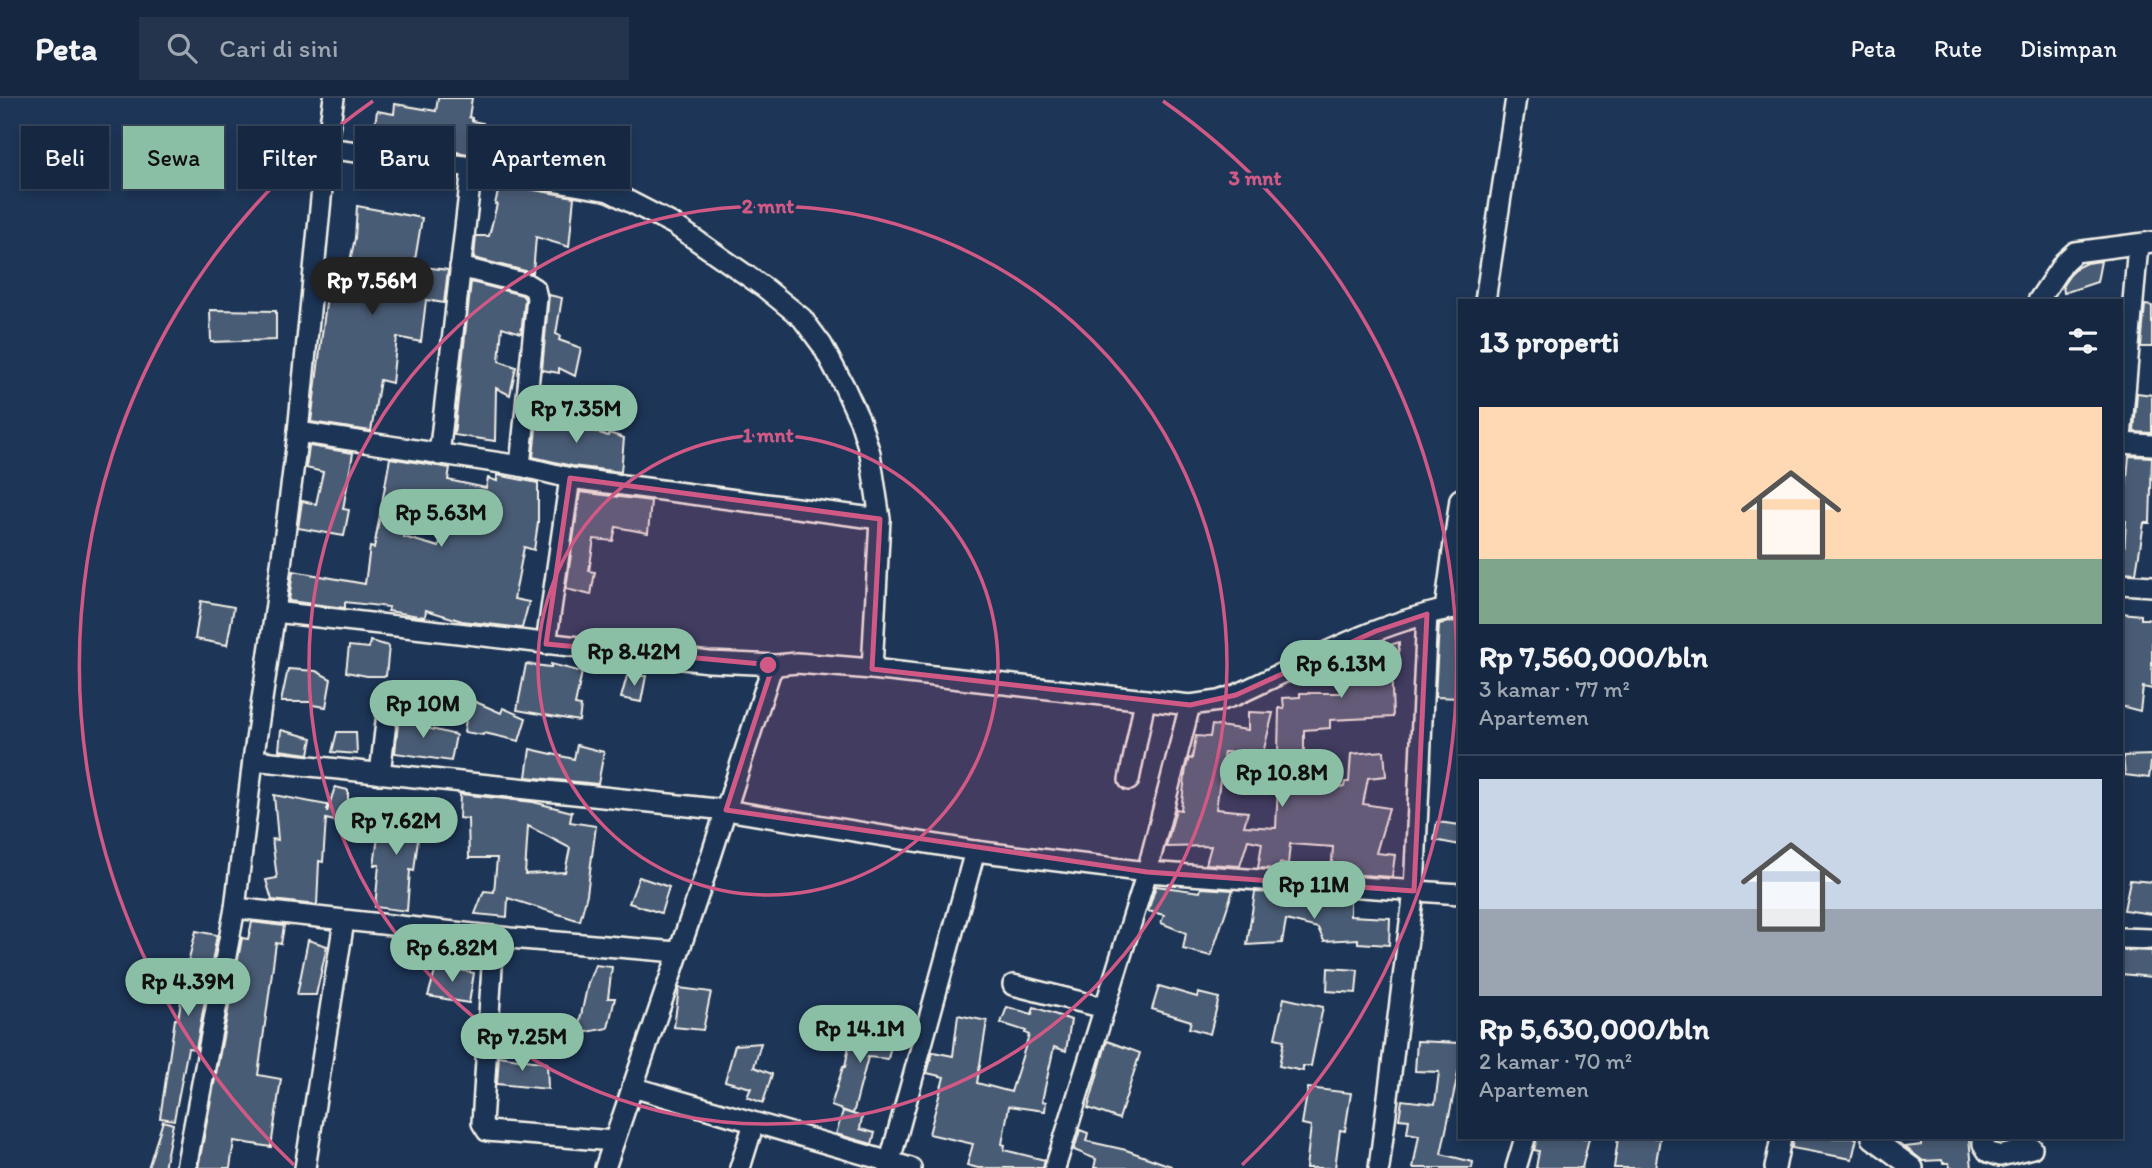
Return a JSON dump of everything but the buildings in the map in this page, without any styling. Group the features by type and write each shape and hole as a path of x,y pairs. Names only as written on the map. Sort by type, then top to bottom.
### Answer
{"street":[{"path":"330,126 334,98"},
{"path":"1485,299 1516,98"},
{"path":"341,150 468,166"},
{"path":"186,1168 235,908 298,432 322,189"},
{"path":"439,455 469,189"},
{"path":"597,189 608,191 673,224 765,288 802,318 822,345 860,421 870,453 880,519 872,668"},
{"path":"2039,299 2064,262 2075,252 2145,244 2123,425"},
{"path":"460,267 527,284 535,289 537,298 520,466"},
{"path":"298,432 520,466 570,478 880,519"},
{"path":"2123,441 2152,445"},
{"path":"546,644 570,478"},
{"path":"1379,1168 1414,891 1444,610 1458,513"},
{"path":"2123,583 2152,586"},
{"path":"275,612 709,662 776,665 797,663 872,668 1190,705 1219,701 1236,695 1376,631 1444,610"},
{"path":"605,1168 770,673 776,665"},
{"path":"1129,780 1145,701"},
{"path":"380,774 388,705"},
{"path":"1055,1168 1147,872 1190,705"},
{"path":"253,760 726,810 975,851 1147,872 1458,894"},
{"path":"889,1166 975,851"},
{"path":"235,908 494,936 677,952"},
{"path":"305,1168 344,921"},
{"path":"494,936 482,1123 487,1130 614,1140"},
{"path":"2123,938 2152,939"},
{"path":"1013,985 1105,1009"},
{"path":"632,1087 889,1166 911,1168"},
{"path":"740,1168 754,1123"},
{"path":"1517,1168 1525,1139"},
{"path":"1774,1168 1781,1139"},
{"path":"1873,1139 1913,1168"},
{"path":"1983,1139 1988,1152 2000,1156 2032,1147"}],"highlighted area":[{"path":"570,478 880,519 872,669 1190,705 1236,695 1376,631 1427,614 1414,891 1147,872 726,810 773,665 546,644"}]}
